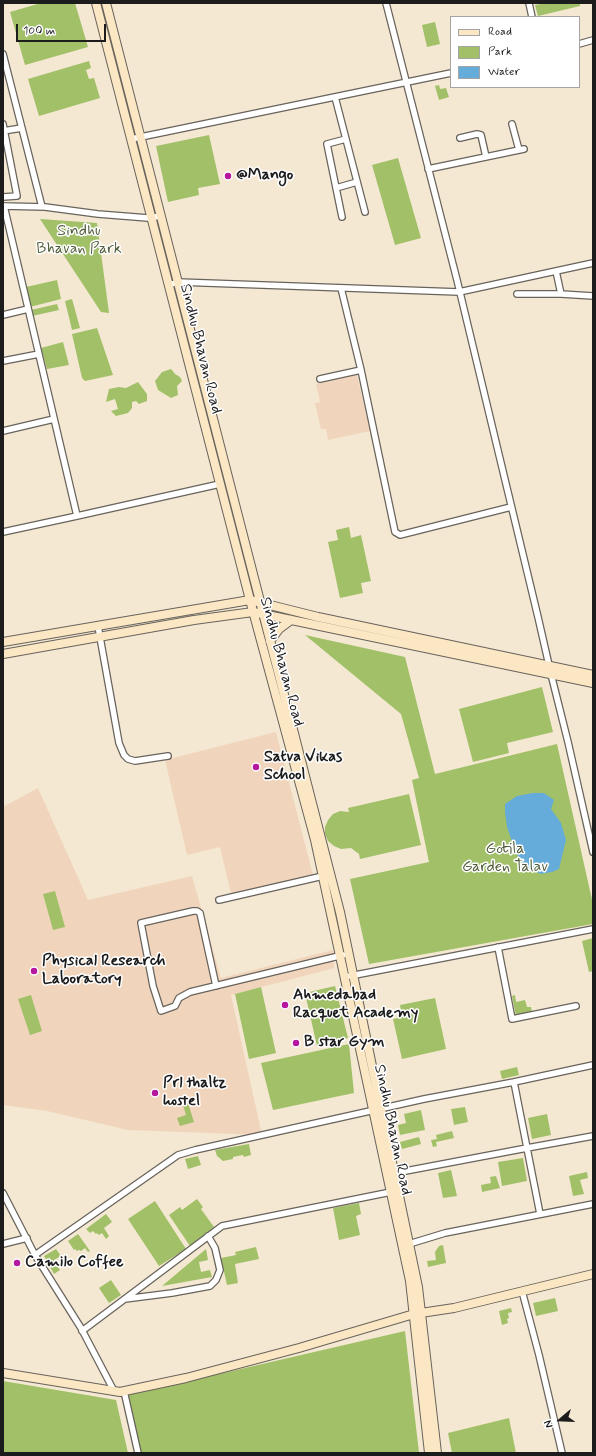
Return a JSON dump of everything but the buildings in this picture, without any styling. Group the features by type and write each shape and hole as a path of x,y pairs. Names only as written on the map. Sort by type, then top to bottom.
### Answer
{"main road":[{"name":"Sindhu Bhavan Road","path":"96,3 253,612 315,840 349,976 377,1110 391,1192 417,1314 437,1453"},
{"name":"Sindhu Bhavan Road","path":"106,3 338,906 344,955"},
{"path":"3,642 250,600 550,670 593,683"},
{"path":"3,654 100,636 244,612 253,612 550,670 593,675"},
{"path":"270,641 279,629 291,620"},
{"name":"Sindhu Bhavan Road","path":"377,1110 395,1173 418,1286 417,1314 429,1453"},
{"path":"3,1373 114,1391 124,1391 186,1378 417,1314 454,1308 593,1274"}],"street":[{"path":"386,3 512,507 550,670 572,756 593,852"},
{"path":"529,3 532,16"},
{"path":"580,44 593,40"},
{"path":"3,54 42,207"},
{"path":"131,139 450,73"},
{"path":"335,97 365,212"},
{"path":"3,124 18,196 3,196"},
{"path":"428,169 521,150 512,124"},
{"path":"4,131 22,128"},
{"path":"460,138 477,134 481,135 486,157"},
{"path":"342,217 327,144 346,139"},
{"path":"336,188 357,182"},
{"path":"77,516 4,206 42,207 98,214 151,218 161,216"},
{"path":"169,285 178,282 459,292 593,263"},
{"path":"556,271 561,294"},
{"path":"340,288 361,370 395,532 400,535 512,507"},
{"path":"517,294 593,296"},
{"path":"3,315 28,309"},
{"path":"3,361 39,354"},
{"path":"320,379 361,370"},
{"path":"3,431 54,419"},
{"path":"3,532 220,484"},
{"path":"98,626 119,742 124,755 128,759 135,760 168,756"},
{"path":"219,900 323,876"},
{"path":"216,986 200,913 193,911 141,923 153,986 161,1011 175,1006 179,998 190,992 216,986 344,955"},
{"path":"349,976 593,929"},
{"path":"498,947 512,1019 576,1006"},
{"path":"36,1255 178,1155 424,1099 593,1065"},
{"path":"514,1082 540,1214"},
{"path":"395,1173 593,1136"},
{"path":"82,1331 222,1226 391,1192"},
{"path":"3,1193 36,1255 82,1331 114,1391"},
{"path":"409,1244 445,1233 593,1204"},
{"path":"125,1299 210,1286 216,1280 220,1270 215,1248 208,1236"},
{"path":"3,1244 27,1238"},
{"path":"522,1291 562,1453"},
{"path":"124,1391 138,1453"}],"shaded area":[{"path":"357,375 370,431 328,440 326,429 321,429 315,403 320,402 316,384"},
{"path":"276,732 313,875 231,894 220,847 187,855 165,760"},
{"path":"38,788 88,900 192,876 221,978 333,950 334,968 231,995 262,1135 128,1130 47,1111 3,1105 3,807"}],"green space":[{"path":"41,3 75,3 88,47 25,65 10,12"},
{"path":"546,3 580,3 580,6 538,16 535,5"},
{"path":"435,22 440,44 427,47 422,25"},
{"path":"89,61 91,68 86,70 89,79 94,78 100,98 39,116 28,79"},
{"path":"439,85 440,89 446,88 449,97 439,100 435,86"},
{"path":"209,135 220,184 198,188 199,195 168,202 156,146"},
{"path":"398,158 421,238 395,245 372,165"},
{"name":"Sindhu Bhavan Park","path":"40,219 97,223 109,313 101,312"},
{"path":"57,280 61,299 30,307 26,287"},
{"path":"72,299 80,328 72,330 65,301"},
{"path":"57,304 59,310 32,316 31,310"},
{"path":"97,328 113,375 85,381 82,378 72,334"},
{"path":"63,342 69,365 47,369 41,348"},
{"path":"171,369 180,377 182,381 177,386 178,395 171,398 158,390 155,381 162,372"},
{"path":"138,382 147,394 147,401 139,404 136,401 132,402 132,408 128,413 116,416 111,411 118,409 115,399 106,402 109,389 119,387 126,388"},
{"path":"349,527 351,538 361,535 371,581 361,583 363,593 340,598 328,542 338,540 336,530"},
{"name":"Gotila Garden Talav","path":"305,635 405,657 435,774 557,744 593,904 593,924 369,964 350,879 429,862 412,780 419,778 401,714"},
{"path":"542,687 553,732 507,743 509,753 473,762 459,709"},
{"path":"409,794 421,845 360,859 359,854 351,848 341,849 328,841 325,834 325,827 333,814 340,811 349,812 348,808"},
{"path":"55,891 65,927 53,930 43,894"},
{"path":"593,938 593,971 589,972 582,941"},
{"path":"335,986 348,1038 317,1046 305,993"},
{"path":"261,987 276,1053 249,1059 235,994"},
{"path":"31,995 42,1031 30,1035 18,999"},
{"path":"515,995 516,1002 525,1000 527,1007 531,1007 532,1012 516,1016 512,996"},
{"path":"435,998 446,1049 402,1059 393,1019 402,1017 400,1005"},
{"path":"349,1044 354,1093 273,1110 261,1063"},
{"path":"517,1067 519,1075 502,1079 500,1071"},
{"path":"188,1103 194,1122 180,1126 177,1118 186,1115 183,1105"},
{"path":"465,1107 468,1122 454,1125 451,1109"},
{"path":"421,1110 425,1130 400,1135 398,1125 406,1123 404,1114"},
{"path":"547,1114 551,1135 532,1139 528,1118"},
{"path":"452,1131 454,1138 436,1142 437,1146 433,1147 431,1140 437,1139 436,1135"},
{"path":"419,1137 421,1144 402,1149 400,1142"},
{"path":"249,1144 251,1155 244,1157 243,1155 233,1157 233,1159 223,1161 217,1156 215,1150"},
{"path":"198,1156 201,1165 188,1169 185,1159"},
{"path":"523,1158 527,1181 502,1186 498,1162"},
{"path":"451,1170 457,1196 443,1198 438,1173"},
{"path":"587,1172 588,1178 580,1180 584,1194 573,1196 569,1176"},
{"path":"496,1176 500,1188 482,1192 481,1185 491,1183 490,1177"},
{"path":"197,1199 203,1207 201,1209 214,1227 190,1246 169,1215 180,1207 182,1210"},
{"path":"155,1201 186,1249 159,1266 128,1219"},
{"path":"359,1203 361,1214 356,1216 360,1235 339,1240 333,1208"},
{"path":"106,1214 112,1222 104,1228 109,1236 106,1239 102,1233 99,1235 93,1231 90,1233 86,1229"},
{"path":"78,1234 90,1251 88,1252 85,1248 81,1251 74,1250 68,1241"},
{"path":"443,1245 446,1263 428,1267 427,1261 436,1260 435,1252 439,1246"},
{"path":"256,1247 259,1259 235,1264 238,1283 227,1285 221,1258 236,1255 235,1252"},
{"path":"56,1249 61,1256 54,1260 60,1270 54,1274 44,1256"},
{"path":"206,1249 208,1260 199,1262 201,1272 210,1270 212,1277 162,1286"},
{"path":"111,1280 121,1295 109,1303 99,1288"},
{"path":"555,1298 558,1311 536,1316 533,1303"},
{"path":"511,1308 512,1312 508,1313 508,1323 502,1325 499,1311"},
{"path":"405,1331 419,1453 140,1453 128,1395"},
{"path":"3,1381 116,1400 128,1453 3,1453"},
{"path":"509,1418 516,1453 452,1453 448,1433"}],"water":[{"path":"533,793 544,793 554,800 551,809 561,823 566,840 559,869 541,874 526,867 516,853 507,827 505,812 505,804 517,796"}],"place":[{"name":"@Mango","path":"228,176"},
{"name":"Satva Vikas School","path":"256,767"},
{"name":"Physical Research Laboratory","path":"34,971"},
{"name":"Ahmedabad Racquet Academy","path":"285,1005"},
{"name":"B star Gym","path":"296,1043"},
{"name":"Prl thaltz hostel","path":"155,1093"},
{"name":"Camilo Coffee","path":"17,1263"}]}
